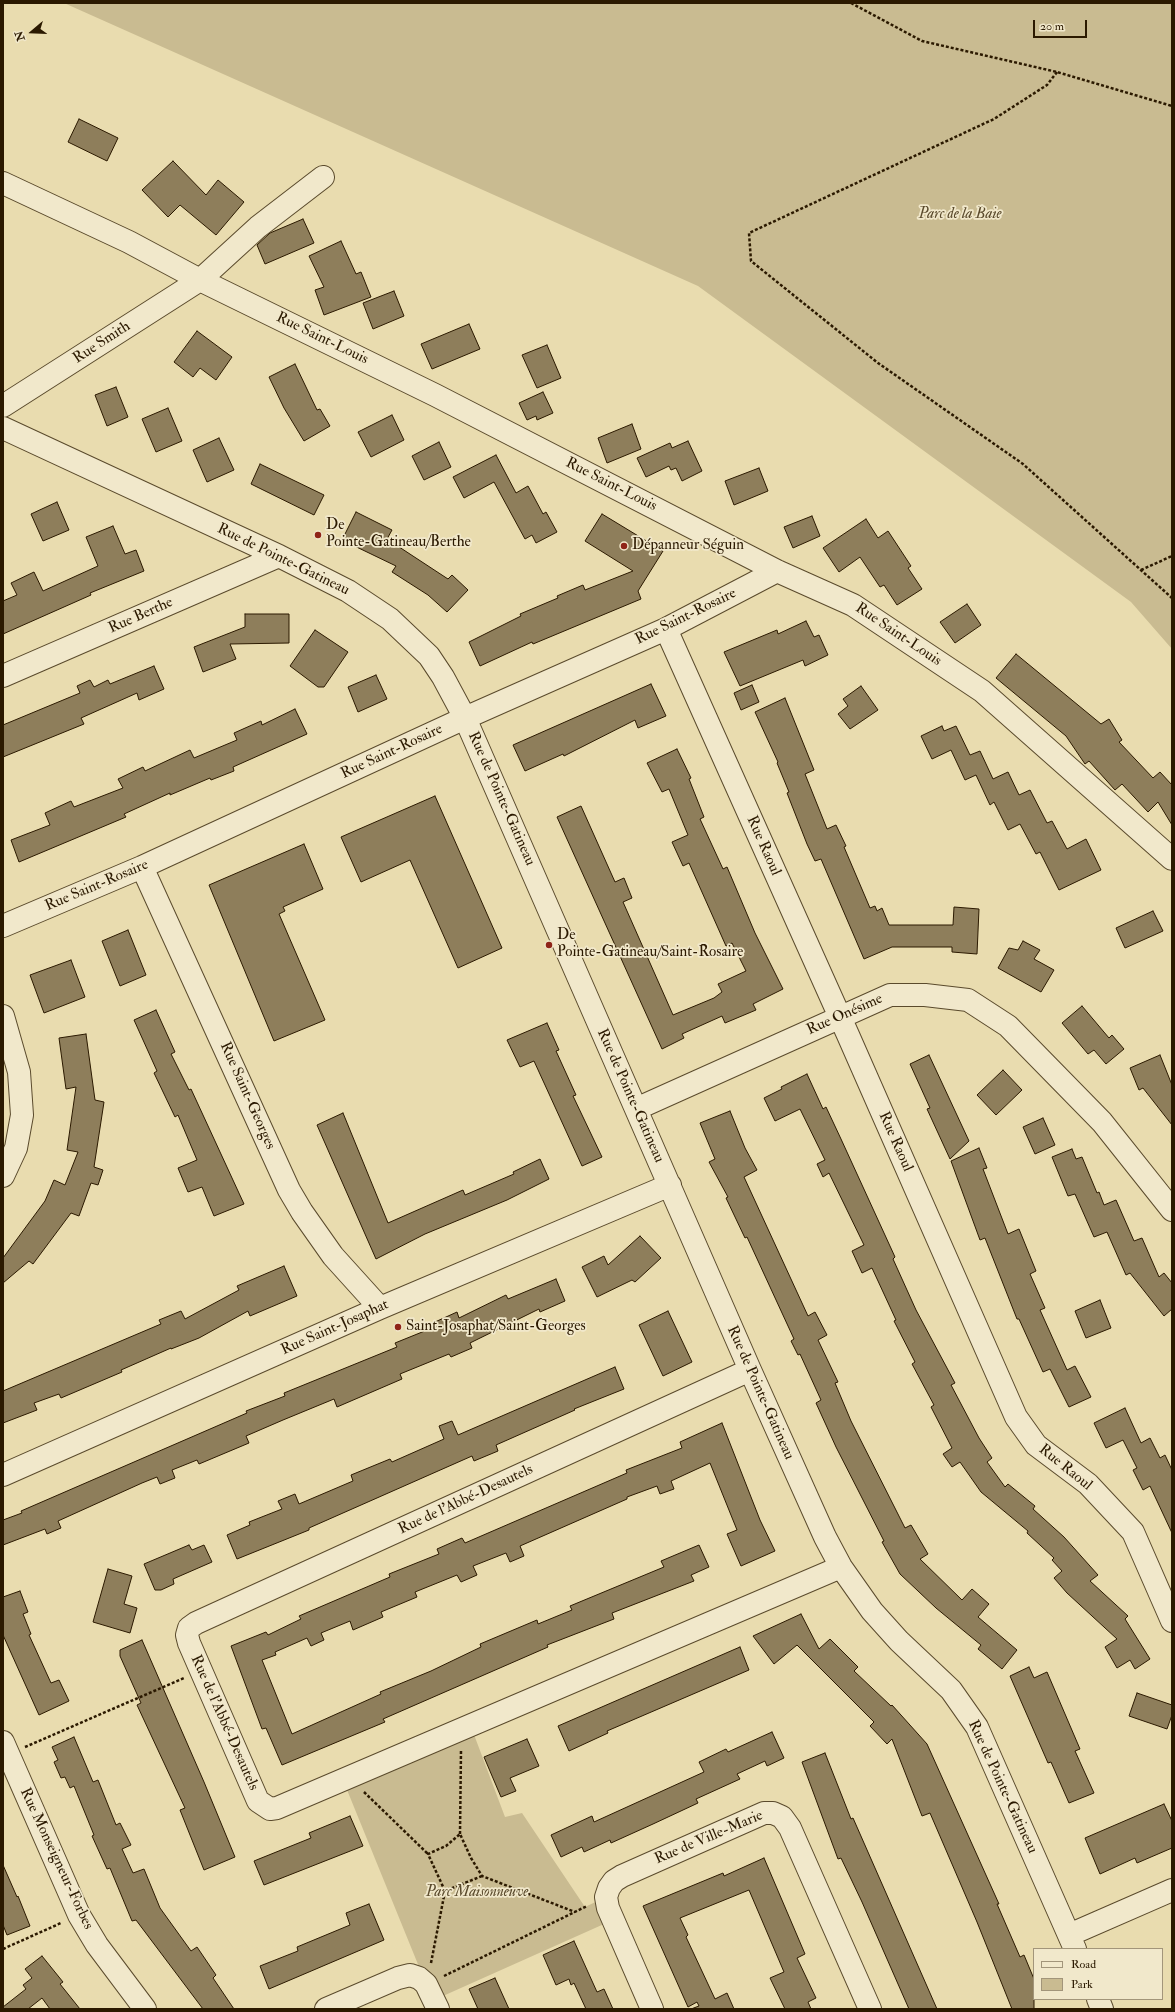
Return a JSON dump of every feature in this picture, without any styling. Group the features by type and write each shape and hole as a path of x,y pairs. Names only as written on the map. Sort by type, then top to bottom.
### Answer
{"street":[{"name":"Rue Smith","path":"3,406 200,280 258,227 323,177"},
{"name":"Rue Saint-Louis","path":"3,183 129,242 200,280 442,398 778,571 853,605 982,692 1172,859"},
{"name":"Rue de Pointe-Gatineau","path":"3,428 279,556 348,591 390,619 429,656 443,677 466,718 750,1370 825,1537 841,1567 876,1616 951,1690 977,1727 1072,1942"},
{"name":"Rue Berthe","path":"3,676 279,556"},
{"name":"Rue Saint-Rosaire","path":"3,926 142,867 466,718 666,629 778,571"},
{"name":"Rue Raoul","path":"666,629 840,1017 1016,1418 1036,1445 1088,1484 1133,1532 1172,1620"},
{"name":"Rue Saint-Georges","path":"142,867 290,1190 302,1212 333,1256 380,1308"},
{"name":"Rue Onésime","path":"636,1109 890,995 925,995 968,1000 1008,1026 1102,1122 1172,1210"},
{"path":"3,1016 19,1072 22,1115 16,1148 3,1176"},
{"name":"Rue Saint-Josaphat","path":"3,1475 380,1308 670,1185"},
{"name":"Rue de l'Abbé-Desautels","path":"750,1370 196,1623 189,1628 187,1635 258,1801 270,1809 277,1808 461,1728 841,1567"},
{"name":"Rue Monseigneur-Forbes","path":"6,1748 79,1915 97,1945 145,2009"},
{"name":"Rue de Ville-Marie","path":"606,1897 609,1888 614,1881 622,1876 752,1816 764,1813 778,1815 782,1817 790,1828 870,2009"},
{"path":"1072,1942 1172,1890"},
{"path":"606,1897 613,1920 652,2009"},
{"path":"326,2009 398,1978 410,1975 419,1978 426,1984 438,2009"}],"path":[{"path":"851,3 922,41 1057,72 1172,106"},
{"path":"1057,72 1047,84 994,119 749,233 751,261 878,363 1022,464 1172,598"},
{"path":"1141,570 1172,556"},
{"path":"6,1748 201,1670"},
{"path":"461,1728 460,1834 471,1858 482,1876 575,1912"},
{"path":"348,1778 428,1854 445,1891 426,1984"},
{"path":"428,1854 446,1846 460,1834"},
{"path":"445,1891 482,1876"},
{"path":"426,1984 606,1897"},
{"path":"3,1948 79,1915"}],"green space":[{"name":"Parc de la Baie","path":"64,3 1172,3 1172,649 1131,602 698,286"},
{"name":"Parc Maisonneuve","path":"470,1724 505,1817 522,1813 585,1907 606,1897 613,1920 434,2000 426,1984 343,1780"}],"building":[{"path":"79,119 118,138 107,161 68,142"},
{"path":"173,161 206,195 218,180 244,202 216,235 180,205 168,217 142,190"},
{"path":"303,219 314,243 265,264 257,245 270,233"},
{"path":"341,241 356,274 361,272 371,297 324,315 315,290 324,287 309,256"},
{"path":"394,291 404,316 373,329 363,303"},
{"path":"469,324 480,349 432,369 421,344"},
{"path":"197,331 232,357 216,380 200,368 193,377 174,362"},
{"path":"547,345 561,378 537,388 522,355"},
{"path":"295,364 317,410 320,409 330,426 304,441 284,408 269,377"},
{"path":"116,387 128,417 107,426 95,395"},
{"path":"543,392 553,413 537,420 536,416 527,420 519,403"},
{"path":"168,408 182,441 156,452 142,419"},
{"path":"392,415 404,440 371,457 358,432"},
{"path":"632,424 641,449 607,463 598,438"},
{"path":"219,438 234,470 207,482 193,450"},
{"path":"688,441 702,471 682,481 676,468 671,470 669,466 646,477 637,458 670,443 672,448"},
{"path":"439,442 451,467 424,480 412,456"},
{"path":"496,455 516,493 528,486 543,514 546,512 557,532 536,543 532,535 525,539 494,482 464,498 453,477"},
{"path":"260,464 324,495 314,515 251,484"},
{"path":"759,468 768,491 734,505 725,481"},
{"path":"57,502 69,530 43,541 31,514"},
{"path":"356,512 392,530 387,539 448,579 452,575 468,590 447,612 428,595 392,572 396,566 342,540"},
{"path":"602,514 663,551 638,591 641,599 533,644 532,642 480,666 469,642 521,616 520,614 558,598 557,596 583,585 585,590 633,571 585,541"},
{"path":"812,516 820,536 793,548 784,527"},
{"path":"866,519 878,538 888,531 911,566 908,568 922,589 897,605 884,585 880,587 860,557 839,572 823,548"},
{"path":"113,526 125,554 136,550 144,571 90,593 91,595 3,634 3,601 17,595 11,583 34,572 43,591 98,566 86,537"},
{"path":"967,604 981,625 955,643 940,622"},
{"path":"245,614 289,614 289,643 230,644 236,659 203,672 194,647 245,627"},
{"path":"806,621 814,637 819,635 828,655 805,666 803,660 740,686 724,652 777,630 778,634"},
{"path":"315,630 348,652 324,687 318,687 290,666"},
{"path":"1016,654 1101,724 1109,719 1122,740 1119,742 1153,778 1160,772 1172,785 1172,825 1158,802 1148,812 1122,784 1115,790 1089,761 1085,764 1066,736 996,678"},
{"path":"154,666 164,689 139,700 137,693 81,718 84,724 3,757 3,725 80,693 77,686 90,680 94,687 108,680 110,684"},
{"path":"376,675 387,699 358,712 348,687"},
{"path":"651,684 666,716 638,728 635,720 564,756 563,754 525,771 513,745"},
{"path":"752,685 759,702 741,710 734,693"},
{"path":"861,686 878,710 850,729 838,714 848,706 843,699"},
{"path":"785,698 814,770 805,774 827,829 836,825 846,846 844,847 870,908 875,906 877,911 882,908 889,925 953,925 954,907 979,909 977,954 952,952 952,947 892,947 864,959 821,859 815,861 807,844 787,793 789,792 777,763 778,762 755,712"},
{"path":"295,709 307,734 233,767 234,771 211,780 210,778 170,795 170,793 124,814 126,817 19,862 11,840 50,825 45,813 71,801 74,807 123,788 118,779 143,767 145,771 190,750 194,758 237,740 234,733 261,721 262,725"},
{"path":"942,726 944,731 956,726 970,755 980,751 993,779 1008,772 1019,795 1030,790 1047,823 1052,821 1067,849 1086,839 1101,870 1059,890 1040,852 1036,854 1020,824 1008,830 994,802 990,805 976,775 965,780 951,750 932,759 921,736"},
{"path":"677,749 691,778 689,779 704,817 700,819 723,869 727,867 755,933 783,989 753,1004 756,1010 725,1023 722,1016 682,1034 684,1038 662,1049 557,817 581,806 615,882 624,878 632,898 623,902 673,1015 714,998 722,992 718,984 746,971 732,943 726,946 689,863 683,866 672,842 688,835 669,789 662,792 647,763"},
{"path":"435,796 502,948 458,968 410,860 361,882 341,837"},
{"path":"304,844 323,889 283,907 285,911 279,914 325,1020 274,1041 209,885"},
{"path":"1153,911 1163,931 1125,948 1116,928"},
{"path":"128,930 146,975 120,986 102,941"},
{"path":"1023,941 1040,950 1034,959 1054,970 1041,992 998,968 1009,948 1018,950"},
{"path":"71,960 85,997 44,1013 30,975"},
{"path":"1082,1006 1109,1038 1112,1035 1124,1049 1106,1064 1094,1050 1088,1054 1062,1023"},
{"path":"156,1010 175,1052 171,1054 189,1090 191,1089 244,1204 214,1216 202,1187 188,1192 178,1168 197,1160 178,1115 175,1117 154,1073 157,1071 134,1020"},
{"path":"547,1023 559,1050 556,1051 576,1095 573,1096 602,1157 582,1166 534,1061 520,1067 507,1040"},
{"path":"86,1034 95,1100 104,1102 94,1167 103,1170 98,1185 91,1183 79,1216 71,1213 33,1264 29,1261 3,1283 3,1258 45,1201 54,1180 65,1185 78,1152 67,1150 76,1087 66,1089 59,1038"},
{"path":"929,1055 969,1141 950,1159 927,1109 930,1108 910,1064"},
{"path":"1160,1055 1172,1085 1172,1125 1143,1088 1139,1090 1130,1068"},
{"path":"1003,1070 1022,1090 996,1115 977,1095"},
{"path":"807,1074 823,1109 826,1107 841,1139 895,1257 893,1259 916,1310 955,1383 951,1385 979,1438 992,1458 987,1462 1005,1487 1008,1484 1035,1506 1033,1509 1064,1537 1098,1575 1090,1581 1128,1616 1125,1619 1150,1659 1135,1669 1130,1660 1117,1668 1105,1647 1117,1639 1067,1593 1054,1578 1062,1571 1052,1560 1054,1558 1027,1533 1028,1531 981,1492 960,1462 952,1467 943,1454 952,1448 931,1407 934,1405 912,1364 915,1362 894,1321 896,1320 872,1268 862,1273 852,1251 864,1245 829,1173 823,1177 817,1164 825,1160 800,1109 775,1121 764,1098 782,1089 781,1087"},
{"path":"730,1111 745,1148 757,1170 744,1177 808,1316 815,1312 827,1335 818,1340 838,1382 835,1383 851,1421 905,1528 911,1525 928,1554 920,1559 962,1600 972,1589 989,1604 978,1617 1017,1650 1002,1669 978,1649 981,1645 936,1608 900,1574 882,1542 884,1541 836,1447 816,1403 821,1400 800,1354 798,1355 791,1341 794,1339 747,1237 745,1238 726,1198 728,1197 709,1162 715,1159 700,1123"},
{"path":"343,1113 388,1223 463,1190 465,1195 514,1174 513,1172 540,1159 549,1179 507,1200 425,1234 376,1259 317,1125"},
{"path":"1043,1118 1055,1145 1035,1154 1023,1127"},
{"path":"979,1148 987,1168 983,1169 1008,1234 1019,1229 1036,1271 1030,1274 1045,1308 1040,1310 1067,1370 1075,1366 1091,1397 1069,1407 1050,1369 1043,1372 1019,1319 1017,1319 985,1238 980,1240 951,1161"},
{"path":"1072,1149 1076,1159 1082,1157 1097,1193 1099,1192 1104,1205 1116,1200 1134,1241 1142,1238 1159,1277 1164,1273 1172,1283 1172,1309 1164,1316 1130,1273 1126,1275 1107,1232 1094,1237 1075,1194 1068,1196 1052,1157"},
{"path":"640,1236 661,1258 635,1282 632,1280 597,1297 582,1267 604,1256 608,1265"},
{"path":"284,1266 297,1296 250,1316 248,1311 199,1338 171,1348 121,1370 122,1372 61,1398 59,1394 34,1403 37,1410 3,1423 3,1391 161,1324 159,1320 181,1311 185,1319 239,1290 237,1286"},
{"path":"556,1279 565,1301 540,1312 539,1309 470,1343 472,1348 451,1357 449,1354 400,1374 402,1379 337,1407 334,1399 246,1436 249,1443 199,1464 197,1460 172,1470 175,1478 160,1484 157,1477 142,1483 58,1521 61,1528 47,1534 45,1529 3,1545 3,1520 22,1513 21,1511 247,1413 246,1411 285,1396 284,1393 397,1347 395,1343 437,1326 435,1322 457,1312 459,1318 506,1295 508,1299"},
{"path":"1100,1300 1111,1328 1086,1338 1075,1311"},
{"path":"668,1311 692,1362 663,1376 639,1325"},
{"path":"615,1367 624,1389 574,1409 575,1410 496,1445 498,1451 474,1461 472,1456 309,1528 309,1530 237,1559 227,1535 250,1525 249,1522 282,1509 278,1501 295,1494 299,1504 353,1481 351,1475 390,1459 392,1462 444,1439 439,1426 452,1421 458,1435"},
{"path":"1125,1408 1141,1443 1150,1438 1160,1458 1165,1455 1172,1470 1172,1533 1150,1486 1143,1490 1133,1470 1137,1468 1123,1440 1106,1448 1094,1423"},
{"path":"722,1423 760,1520 775,1551 741,1566 727,1534 737,1530 710,1463 671,1481 674,1489 660,1494 657,1486 627,1497 627,1499 520,1546 524,1556 510,1562 506,1553 473,1566 477,1575 461,1582 457,1575 415,1592 417,1597 381,1612 383,1617 353,1630 350,1621 321,1633 324,1640 311,1646 307,1638 275,1652 276,1655 262,1660 292,1734 381,1694 380,1692 431,1671 481,1647 480,1644 537,1620 538,1624 572,1610 570,1606 664,1567 661,1561 699,1545 709,1567 691,1575 694,1581 612,1613 614,1619 547,1645 548,1647 383,1719 385,1722 282,1765 266,1728 262,1729 231,1646 266,1632 268,1635 301,1619 299,1616 390,1577 389,1574 439,1554 437,1549 462,1538 465,1543 627,1473 626,1470 682,1448 680,1442"},
{"path":"189,1545 192,1550 204,1545 212,1562 173,1579 174,1584 161,1590 155,1590 144,1564"},
{"path":"108,1569 132,1576 124,1604 137,1608 130,1633 93,1622"},
{"path":"20,1591 28,1612 23,1614 31,1634 29,1635 51,1683 59,1680 69,1701 39,1715 3,1635 3,1597"},
{"path":"801,1614 819,1649 830,1639 858,1667 854,1671 891,1706 892,1705 927,1744 999,1904 997,1904 1020,1957 1024,1955 1033,1977 1034,2009 1012,2009 977,1922 930,1813 922,1816 892,1739 887,1744 870,1726 874,1722 797,1645 774,1664 753,1636"},
{"path":"142,1640 235,1857 204,1870 180,1810 185,1808 137,1705 141,1703 120,1656 120,1650"},
{"path":"740,1647 749,1670 607,1731 608,1733 569,1751 558,1726"},
{"path":"1029,1667 1034,1678 1047,1672 1080,1749 1075,1751 1094,1793 1069,1803 1051,1762 1048,1763 1010,1676"},
{"path":"1137,1693 1172,1705 1172,1715 1167,1729 1129,1716"},
{"path":"772,1732 784,1758 767,1766 765,1761 737,1774 740,1779 696,1799 698,1803 611,1843 610,1840 584,1852 582,1847 561,1857 551,1835 592,1816 594,1822 704,1772 699,1762 726,1749 728,1752"},
{"path":"74,1737 93,1782 98,1780 116,1825 120,1823 131,1845 122,1849 133,1873 144,1869 160,1908 191,1951 197,1947 216,1975 213,1978 234,2009 203,2009 136,1920 132,1921 110,1868 107,1869 92,1836 94,1835 74,1786 70,1788 65,1777 61,1778 54,1762 58,1760 52,1747"},
{"path":"527,1739 539,1766 510,1778 516,1791 501,1797 484,1757"},
{"path":"825,1753 851,1819 853,1818 937,2009 909,2009 862,1902 841,1858 838,1859 802,1762"},
{"path":"1164,1804 1172,1821 1172,1848 1137,1863 1135,1858 1100,1874 1085,1838"},
{"path":"350,1816 363,1846 264,1885 254,1861 311,1838 309,1833"},
{"path":"764,1858 805,1954 797,1958 816,1998 808,2002 811,2009 785,2009 770,1978 784,1972 749,1890 680,1918 688,1935 686,1937 715,1999 727,1993 734,2009 691,2009 699,2006 697,2002 688,2007 643,1906 723,1873 724,1876"},
{"path":"3,1865 30,1926 7,1935 3,1925"},
{"path":"369,1904 384,1940 269,1989 260,1966 298,1951 297,1947 350,1925 346,1913"},
{"path":"574,1941 597,1992 604,1989 613,2009 586,2009 574,1983 571,1985 569,1979 556,1985 543,1955"},
{"path":"42,1956 63,1982 60,1984 80,2009 50,2009 42,1998 28,2009 3,2009 3,2007 26,1989 23,1985 32,1978 25,1969"},
{"path":"495,1978 509,2009 478,2009 469,1989"}],"place":[{"name":"De Pointe-Gatineau/Berthe","path":"318,535"},
{"name":"Dépanneur Séguin","path":"624,546"},
{"name":"De Pointe-Gatineau/Saint-Rosaire","path":"549,945"},
{"name":"Saint-Josaphat/Saint-Georges","path":"398,1327"}]}
